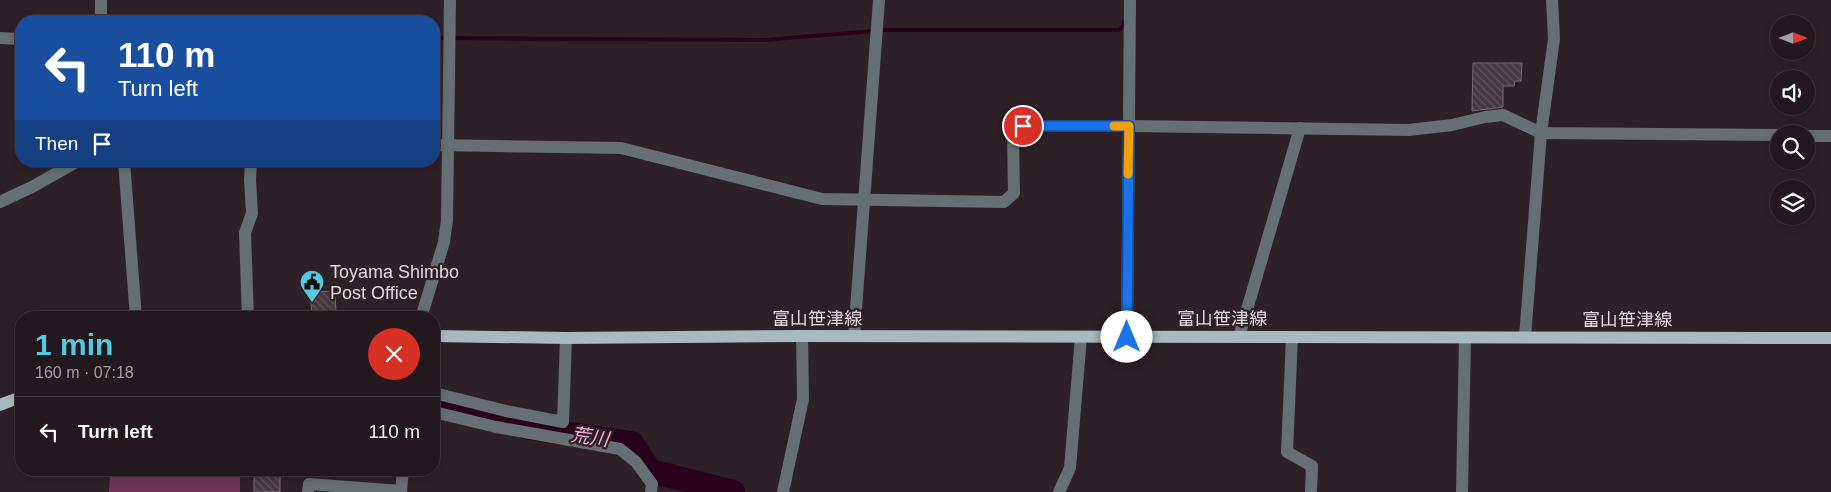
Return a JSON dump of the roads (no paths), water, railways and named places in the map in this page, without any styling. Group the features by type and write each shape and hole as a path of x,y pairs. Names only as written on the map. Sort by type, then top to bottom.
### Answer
{"main road":[{"name":"富山笹津線","path":"440,336 566,338 854,336 1831,338"},
{"path":"0,405 15,399"}],"street":[{"path":"101,0 101,15"},
{"path":"423,311 444,242 446,220 450,0"},
{"path":"854,336 879,0"},
{"path":"1127,337 1130,0"},
{"path":"1524,337 1541,132 1554,39 1552,0"},
{"path":"0,38 15,39"},
{"path":"440,145 621,148 822,199 1004,202 1014,193 1013,134 1023,126 1410,130 1452,125 1485,117 1503,115 1541,132 1770,135"},
{"path":"1239,337 1300,128"},
{"path":"1815,136 1831,136"},
{"path":"0,202 67,167"},
{"path":"124,167 135,311"},
{"path":"248,311 245,233 252,214 251,167"},
{"path":"783,492 803,399 802,336"},
{"path":"1059,492 1070,468 1081,337"},
{"path":"1292,337 1287,452 1312,466 1311,492"},
{"path":"440,394 506,411 563,422 566,338"},
{"path":"1462,492 1465,338"},
{"path":"440,413 496,427 620,450 636,462 652,484 651,492"},
{"path":"308,492 308,484 401,491 402,476"}],"waterway":[{"path":"440,38 764,40 886,30 1119,30 1124,25 1124,22"},
{"name":"荒川","path":"440,403 530,428 632,443 650,471 733,492"}],"place":[{"name":"Toyama Shimbo Post Office","path":"312,303"}]}
